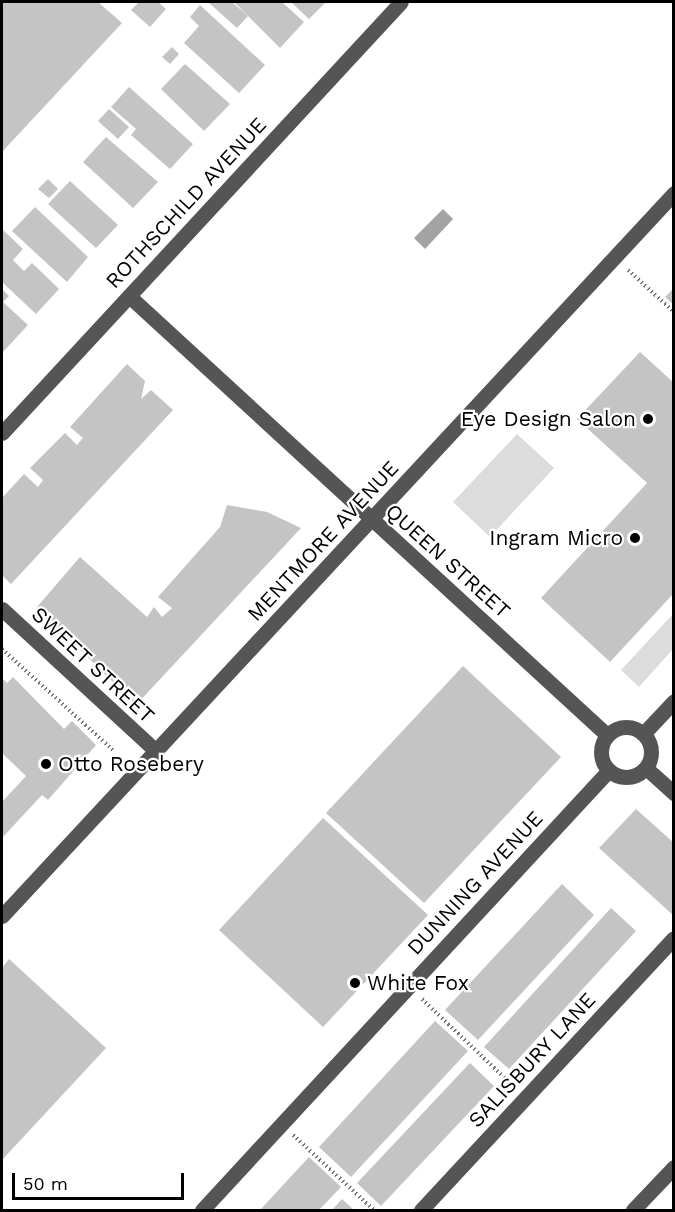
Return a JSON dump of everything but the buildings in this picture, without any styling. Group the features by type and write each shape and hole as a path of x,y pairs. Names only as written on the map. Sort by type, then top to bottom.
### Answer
{"street":[{"name":"ROTHSCHILD AVENUE","path":"2,433 401,2"},
{"name":"MENTMORE AVENUE","path":"2,916 674,194"},
{"name":"QUEEN STREET","path":"129,296 607,735"},
{"name":"SWEET STREET","path":"2,609 157,752"},
{"path":"644,733 674,701"},
{"path":"625,726 644,733 652,746 646,768 628,777 609,770 601,757 607,735 625,726"},
{"path":"646,768 674,793"},
{"name":"DUNNING AVENUE","path":"202,1210 609,770"},
{"name":"SALISBURY LANE","path":"421,1210 674,938"},
{"path":"633,1210 674,1167"}],"path":[{"path":"615,258 674,312"},
{"path":"2,649 114,751"},
{"path":"409,986 525,1098"},
{"path":"282,1125 374,1210"}],"shaded area":[{"path":"443,209 453,219 425,249 414,238"},
{"path":"517,434 554,468 490,537 453,502"},
{"path":"673,614 673,649 639,687 621,670"}],"place":[{"name":"Eye Design Salon","path":"648,419"},
{"name":"Ingram Micro","path":"635,538"},
{"name":"Otto Rosebery","path":"46,764"},
{"name":"White Fox","path":"355,983"}]}
